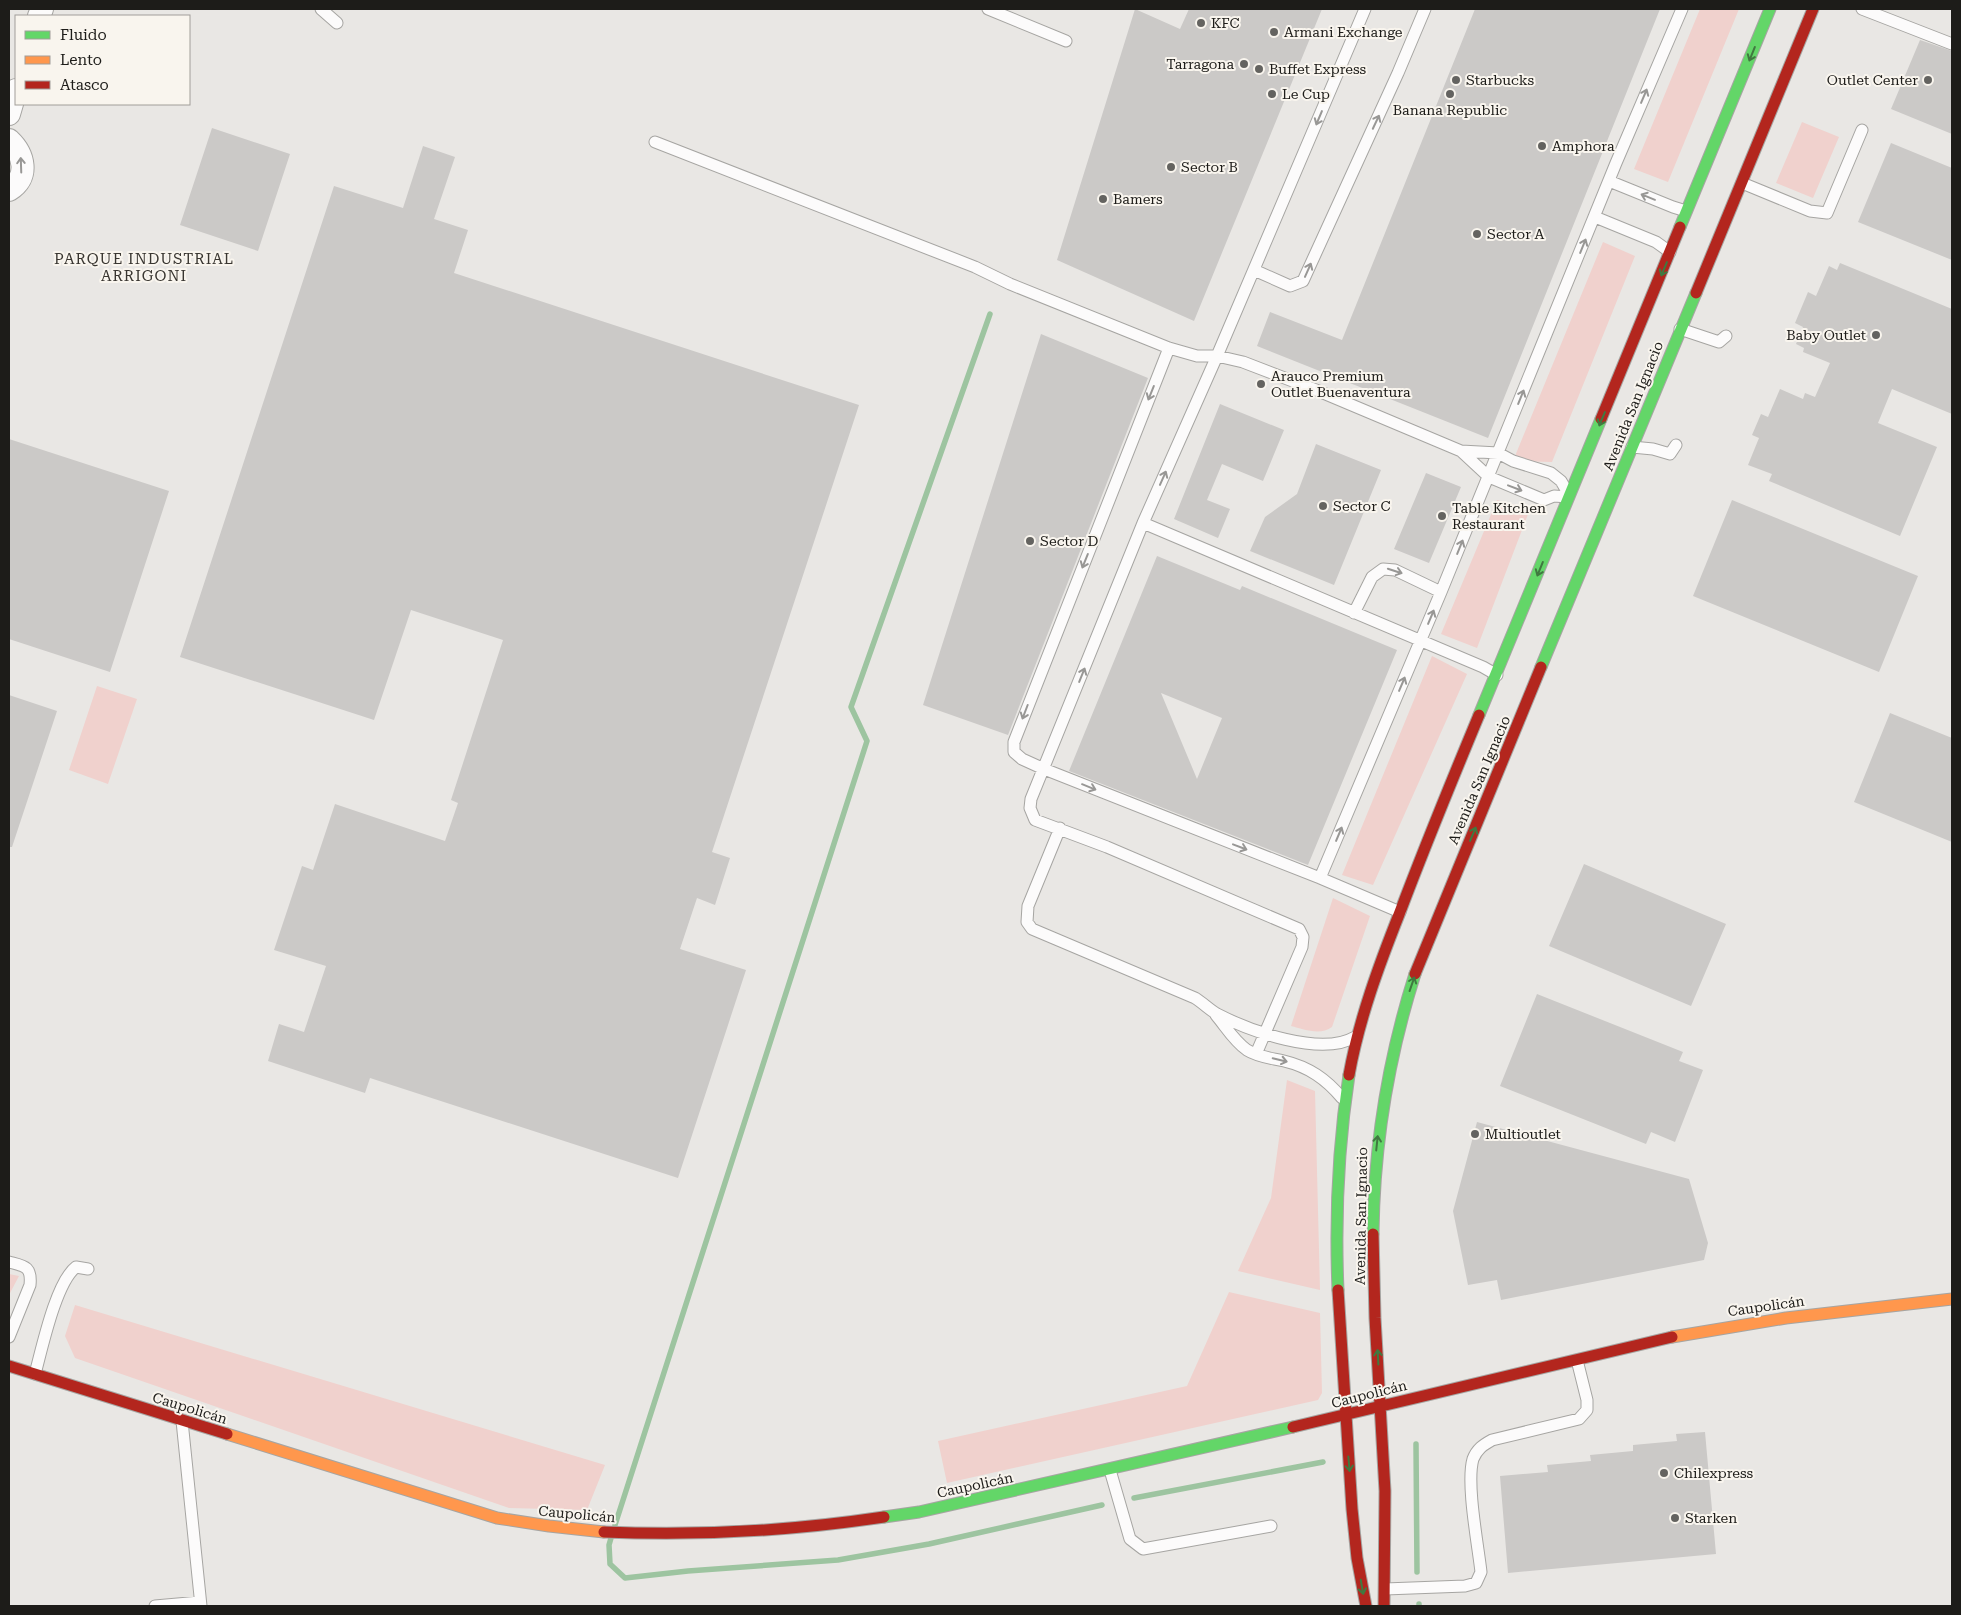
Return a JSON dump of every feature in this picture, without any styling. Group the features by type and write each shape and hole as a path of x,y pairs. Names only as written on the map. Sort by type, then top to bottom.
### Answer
{"main road":[{"name":"Avenida San Ignacio","path":"1366,1606 1355,1537 1337,1267 1337,1182 1346,1102 1358,1035 1371,990 1427,842 1770,9"},
{"name":"Avenida San Ignacio","path":"1384,1606 1380,1406 1373,1222 1379,1124 1388,1071 1404,1008 1460,853 1508,750 1812,9"},
{"path":"1735,96 1749,95"},
{"path":"1761,101 1769,112"},
{"path":"1472,735 1477,747"},
{"path":"1496,755 1508,750"},
{"path":"1427,842 1441,842"},
{"name":"Caupolicán","path":"9,1366 497,1518 530,1525 644,1534 764,1530 866,1521 971,1502 1687,1333 1742,1324 1952,1299"},
{"path":"1340,1328 1361,1332 1376,1323"}],"street":[{"path":"9,114 15,93"},
{"path":"9,140 18,150 23,163 21,176 14,187 9,190"}],"lane":[{"path":"321,9 337,24"},
{"path":"988,9 1066,42"},
{"path":"1256,1054 1302,947 1304,937 1299,929 1060,828 1036,820 1030,808 1031,799 1143,523 1217,356 1365,9"},
{"path":"1254,270 1290,286 1303,281 1398,73 1425,9"},
{"path":"1320,878 1489,477 1609,181 1682,9"},
{"path":"1862,9 1952,44"},
{"path":"1740,182 1810,212 1827,213 1862,130"},
{"path":"655,142 975,267 1010,284 1169,348 1198,356 1217,356 1243,362 1310,387 1461,451 1498,453 1551,473 1560,481 1570,497"},
{"path":"1609,181 1673,207 1688,211"},
{"path":"1595,217 1656,242 1671,252"},
{"path":"1680,329 1719,342 1726,336"},
{"path":"1169,348 1014,742 1014,752 1017,756 1044,769 1320,878 1400,912"},
{"path":"1632,447 1653,449 1670,454 1676,445"},
{"path":"1461,451 1489,477 1544,500 1554,496 1570,497"},
{"path":"1143,523 1484,667 1497,675"},
{"path":"1354,613 1372,577 1382,569 1395,570 1441,592"},
{"path":"1060,828 1028,906 1027,922 1032,929 1195,998 1216,1013 1265,1034 1312,1043 1336,1045 1358,1035"},
{"path":"1216,1013 1236,1040 1247,1050 1285,1061 1317,1074 1332,1086 1346,1102"},
{"path":"9,1262 26,1267 30,1271 31,1278 30,1285 9,1337"},
{"path":"35,1374 52,1314 68,1276 76,1267 88,1269"},
{"path":"1385,1589 1465,1586 1476,1582 1481,1572 1470,1474 1474,1457 1481,1446 1492,1440 1579,1419 1587,1410 1587,1400 1577,1360"},
{"path":"155,1606 200,1604 182,1421"},
{"path":"1110,1470 1130,1539 1143,1549 1271,1526"}],"shaded area":[{"path":"1700,9 1739,9 1668,182 1634,169"},
{"path":"1802,122 1839,137 1813,198 1776,183"},
{"path":"1603,242 1635,256 1552,462 1513,461"},
{"path":"1497,500 1530,509 1477,648 1441,634"},
{"path":"1432,656 1467,674 1373,885 1342,875"},
{"path":"97,686 137,699 108,784 69,770"},
{"path":"1333,898 1370,916 1332,1027 1322,1031 1312,1031 1291,1026"},
{"path":"1287,1080 1315,1091 1320,1290 1238,1271 1271,1198"},
{"path":"9,1274 19,1276 9,1295"},
{"path":"1229,1292 1320,1313 1322,1393 1318,1400 947,1483 938,1441 1187,1386"},
{"path":"75,1305 605,1465 587,1510 509,1508 75,1358 65,1336"}],"building":[{"name":"Sector B","path":"1135,9 1180,29 1189,9 1322,9 1194,321 1057,260"},
{"name":"Sector A","path":"1475,9 1660,9 1488,438 1257,346 1270,312 1342,340"},
{"name":"Outlet Center","path":"1920,40 1952,51 1952,134 1891,109"},
{"path":"212,128 290,154 258,251 180,225"},
{"path":"1891,143 1952,168 1952,260 1858,222"},
{"path":"423,146 455,157 434,219 468,230 454,273 859,405 712,852 730,858 715,905 697,898 680,949 746,970 678,1178 370,1078 365,1093 268,1061 279,1024 304,1032 326,966 274,950 302,866 313,870 335,804 445,841 458,803 451,800 503,640 411,610 374,720 180,657 334,186 403,208"},
{"path":"1840,263 1952,309 1952,414 1892,389 1878,423 1937,447 1900,536 1769,481 1772,474 1748,465 1759,438 1752,435 1761,414 1768,417 1780,389 1803,399 1805,393 1815,397 1830,363 1803,352 1804,348 1796,344 1803,327 1795,323 1808,292 1816,296 1829,266 1837,270"},
{"name":"Sector D","path":"1041,334 1148,378 1008,735 923,705"},
{"path":"1220,404 1284,430 1263,481 1222,464 1207,500 1230,509 1218,538 1174,519"},
{"path":"9,439 169,491 110,672 9,639"},
{"name":"Sector C","path":"1316,444 1381,470 1334,585 1250,551 1265,517 1297,494"},
{"path":"1426,473 1461,487 1429,563 1394,549"},
{"path":"1732,500 1918,576 1879,672 1693,596"},
{"path":"1157,556 1240,590 1242,586 1397,650 1308,865 1069,771","holes":["1161,693 1222,718 1197,779"]},
{"path":"9,695 57,711 12,847 9,847"},
{"path":"1890,713 1952,738 1952,842 1854,802"},
{"path":"1584,864 1726,924 1691,1006 1549,946"},
{"path":"1537,994 1683,1052 1679,1061 1703,1070 1675,1142 1651,1132 1646,1144 1500,1086"},
{"path":"1477,1122 1689,1179 1708,1243 1704,1260 1501,1300 1497,1280 1468,1285 1453,1211"},
{"path":"1705,1432 1716,1554 1508,1573 1500,1476 1548,1472 1547,1465 1591,1461 1590,1455 1633,1451 1633,1445 1677,1441 1676,1434"}],"waterway":[{"path":"615,1525 867,741 851,707 990,314"},
{"path":"1416,1444 1417,1572"},
{"path":"1134,1498 1323,1462"},
{"path":"611,1538 609,1545 610,1564 625,1578 688,1571 838,1560 929,1544 1102,1505"}],"traffic: fast":[{"path":"1680,227 1770,9"},
{"path":"1541,667 1696,293"},
{"path":"1479,715 1601,419"},
{"path":"1373,1234 1376,1167 1384,1102 1397,1038 1415,974"},
{"path":"1338,1290 1338,1182 1349,1075"},
{"path":"884,1517 919,1512 1293,1427"}],"traffic: slow":[{"path":"1672,1337 1786,1318 1952,1299"},
{"path":"227,1434 497,1518 604,1532"}],"traffic: jam":[{"path":"1696,293 1813,9"},
{"path":"1601,419 1680,227"},
{"path":"1415,974 1541,667"},
{"path":"1349,1075 1358,1033 1377,972 1479,715"},
{"path":"1373,1234 1375,1318 1385,1491 1384,1606"},
{"path":"1338,1290 1352,1509 1357,1558 1366,1606"},
{"path":"1293,1427 1672,1337"},
{"path":"9,1366 227,1434"},
{"path":"604,1532 709,1533 814,1526 884,1517"}],"place":[{"name":"KFC","path":"1201,23"},
{"name":"Armani Exchange","path":"1274,32"},
{"name":"Tarragona","path":"1244,64"},
{"name":"Buffet Express","path":"1259,69"},
{"name":"Starbucks","path":"1456,80"},
{"name":"Outlet Center","path":"1928,80"},
{"name":"Le Cup","path":"1272,94"},
{"name":"Banana Republic","path":"1450,94"},
{"name":"Amphora","path":"1542,146"},
{"name":"Sector B","path":"1171,167"},
{"name":"Bamers","path":"1103,199"},
{"name":"Sector A","path":"1477,234"},
{"name":"Baby Outlet","path":"1876,335"},
{"name":"Arauco Premium Outlet Buenaventura","path":"1261,384"},
{"name":"Sector C","path":"1323,506"},
{"name":"Table Kitchen Restaurant","path":"1442,516"},
{"name":"Sector D","path":"1030,541"},
{"name":"Multioutlet","path":"1475,1134"},
{"name":"Chilexpress","path":"1664,1473"},
{"name":"Starken","path":"1675,1518"}],"district":[{"name":"PARQUE INDUSTRIAL ARRIGONI","path":"144,268"}]}
